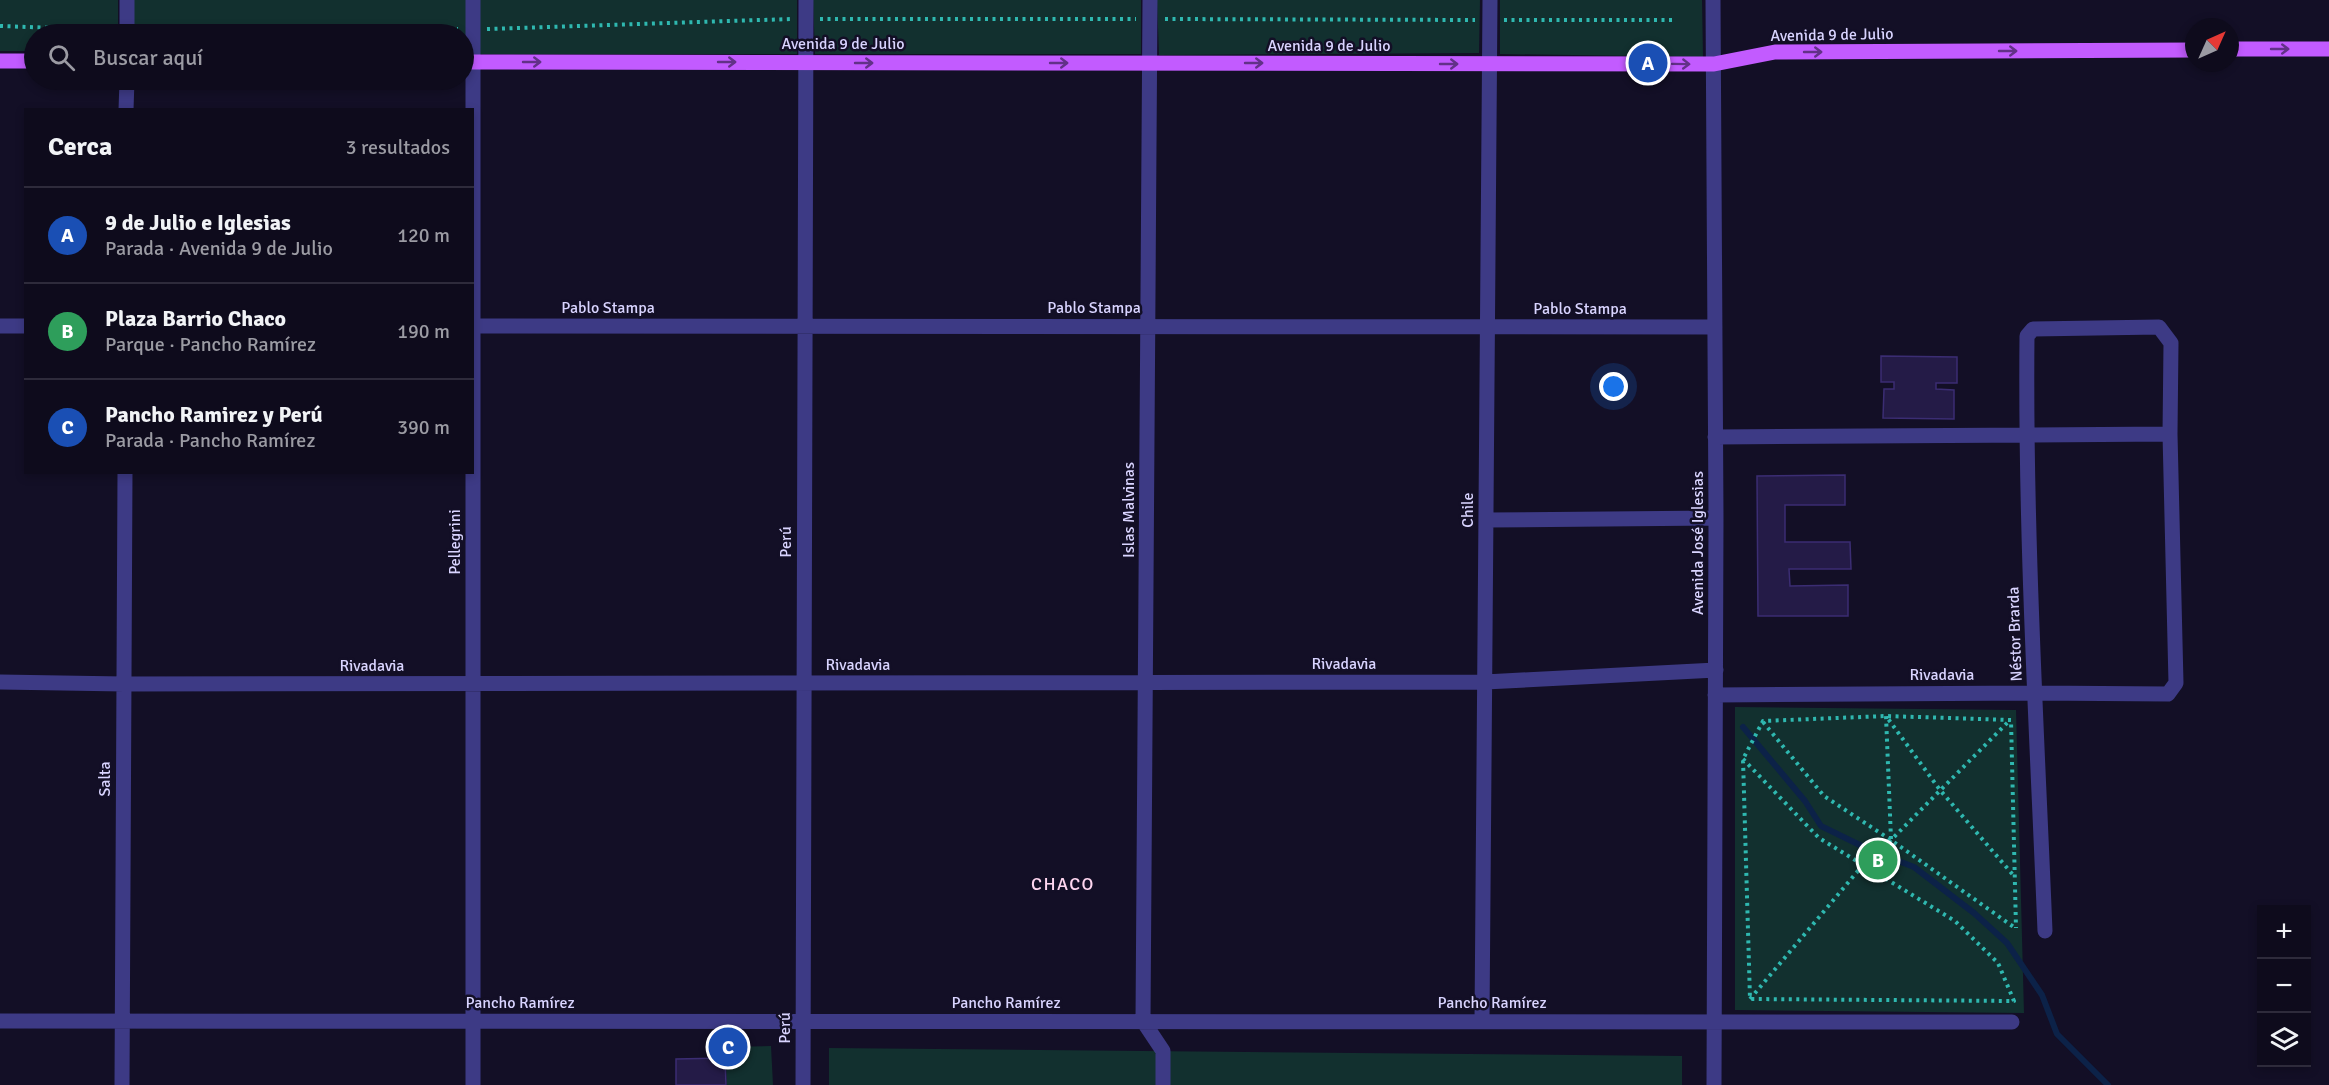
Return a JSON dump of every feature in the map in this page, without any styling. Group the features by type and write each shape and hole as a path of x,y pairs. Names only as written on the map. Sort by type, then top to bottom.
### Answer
{"main road":[{"path":"2239,50 2329,49"},
{"name":"Avenida 9 de Julio","path":"474,62 1714,64 1775,52 2185,50"},
{"path":"0,61 24,61"}],"street":[{"path":"127,0 127,24"},
{"name":"Pellegrini","path":"472,24 473,0"},
{"name":"Perú","path":"803,1085 806,0"},
{"name":"Islas Malvinas","path":"1143,1021 1150,0"},
{"name":"Chile","path":"1482,1021 1490,0"},
{"name":"Avenida José Iglesias","path":"1713,0 1716,437 1714,1085"},
{"path":"126,108 127,90"},
{"name":"Pellegrini","path":"469,90 469,108"},
{"path":"0,326 24,326"},
{"name":"Pablo Stampa","path":"474,326 1715,327"},
{"name":"Néstor Brarda","path":"2045,931 2026,434 2027,336 2033,329 2159,327 2171,343 2170,434"},
{"path":"1716,437 2170,434"},
{"name":"Rivadavia","path":"1715,695 2168,694 2176,683 2170,434"},
{"name":"Salta","path":"122,1085 125,474"},
{"name":"Pellegrini","path":"473,474 473,1085"},
{"path":"1486,520 1716,518"},
{"name":"Rivadavia","path":"0,682 124,684 1485,682 1716,670"},
{"name":"Pancho Ramírez","path":"0,1021 2012,1022"},
{"path":"1143,1021 1163,1051 1163,1085"}],"path":[{"path":"474,29 806,19 1675,20"},
{"path":"0,26 24,27"},
{"path":"1763,721 1886,716 2010,720"},
{"path":"1886,716 1940,790 2014,876"},
{"path":"1886,716 1891,840"},
{"path":"1750,999 1868,859 1891,840 2010,720"},
{"path":"1763,721 1824,796 2016,928 2010,720"},
{"path":"1750,999 1743,759 1763,721"},
{"path":"1743,759 1819,838 1955,921 1998,963 2014,1000 1750,999"}],"green space":[{"path":"0,0 118,0 118,24 24,24 24,51 0,51"},
{"path":"133,0 466,0 466,24 134,24"},
{"path":"480,0 797,0 797,54 480,54"},
{"path":"813,0 1141,0 1141,54 815,54"},
{"path":"1157,0 1480,0 1479,53 1159,55"},
{"path":"1500,0 1702,0 1703,57 1500,54"},
{"path":"1735,707 2016,710 2024,1013 1735,1010"},
{"path":"771,1046 773,1085 727,1085 725,1047"},
{"path":"829,1048 1682,1056 1682,1085 829,1085"}],"building":[{"path":"1881,356 1957,357 1957,383 1936,383 1936,389 1954,390 1954,419 1883,418 1884,389 1894,389 1894,382 1881,382"},
{"path":"1845,475 1845,505 1785,505 1785,542 1850,542 1851,569 1789,569 1790,586 1848,585 1848,616 1758,616 1757,476"},
{"path":"725,1058 726,1085 676,1085 676,1059"}],"waterway":[{"path":"1743,727 1805,801 1821,826 1870,850 1914,867 1974,913 2007,943 2042,995 2057,1034 2108,1085"}],"place":[{"name":"9 de Julio e Iglesias","path":"1648,63"},
{"name":"Plaza Barrio Chaco","path":"1878,860"},
{"name":"Pancho Ramirez y Perú","path":"728,1047"}],"district":[{"name":"CHACO","path":"1063,884"}]}
